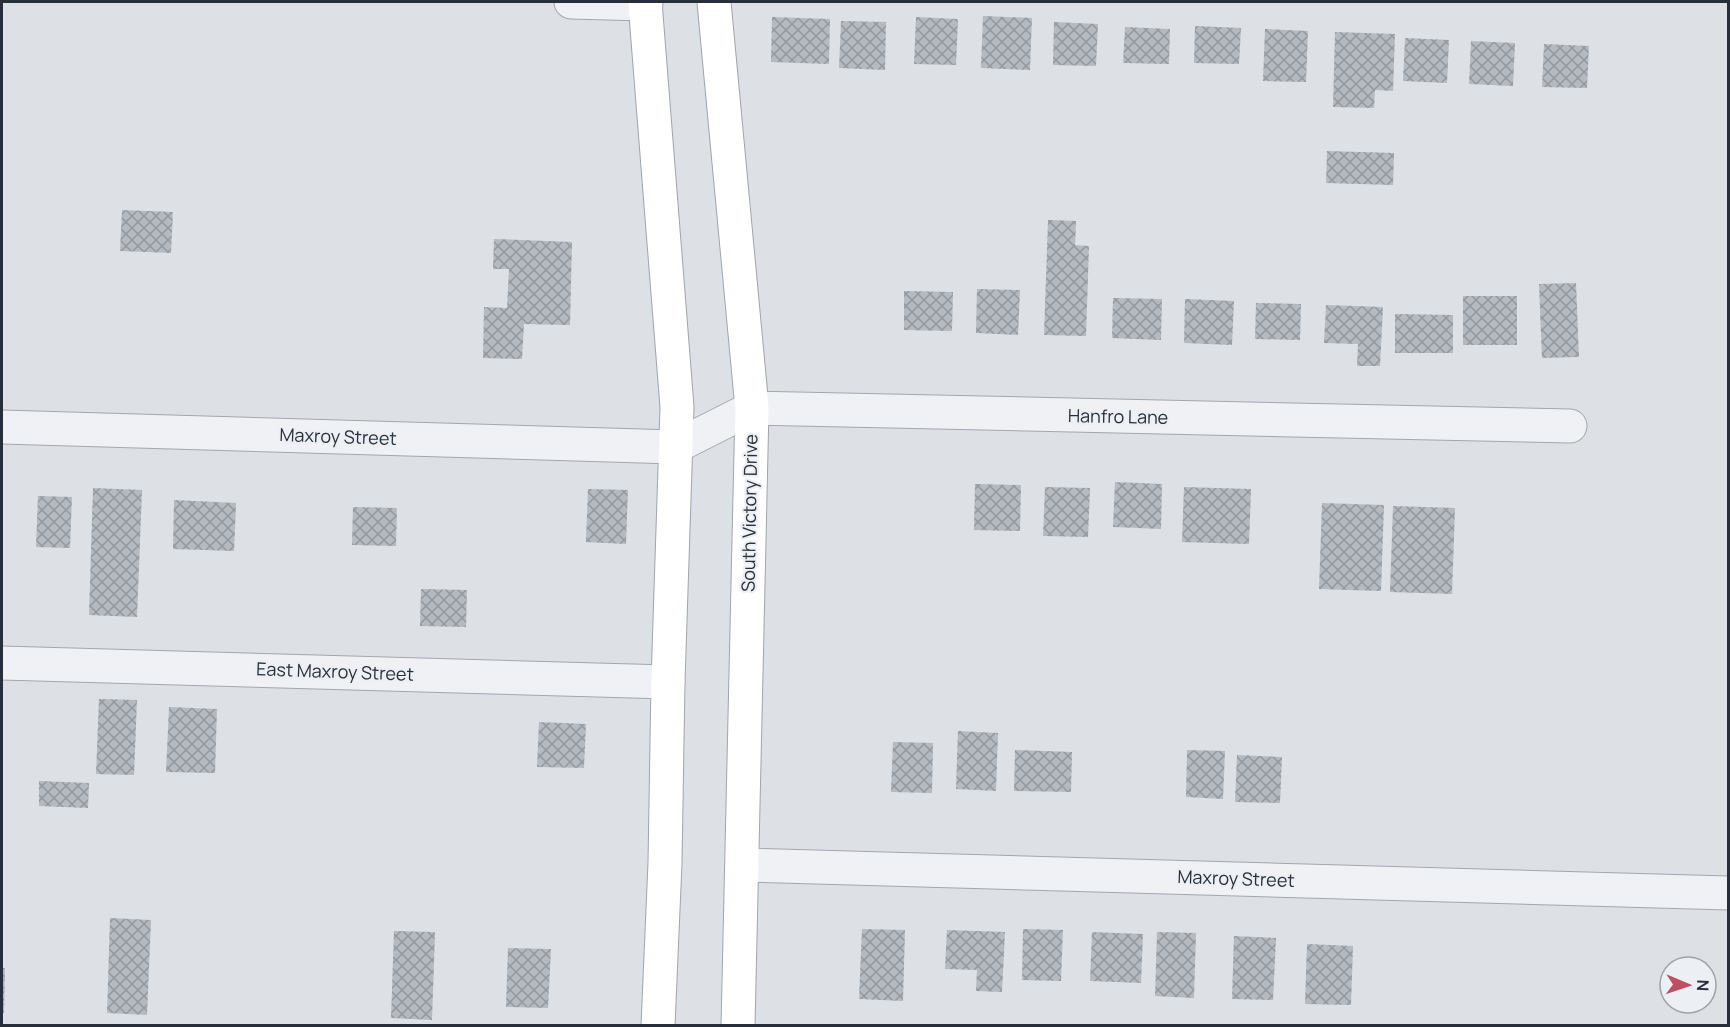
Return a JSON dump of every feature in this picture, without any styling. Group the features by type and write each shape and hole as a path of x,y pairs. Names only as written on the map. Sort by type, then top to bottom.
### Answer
{"main road":[{"name":"South Victory Drive","path":"714,2 752,408 738,1026"},
{"path":"646,3 677,407 668,682 666,863 658,1026"}],"street":[{"path":"571,2 646,3"},
{"name":"Hanfro Lane","path":"675,447 752,408 1570,426"},
{"name":"Maxroy Street","path":"2,427 675,447"},
{"name":"East Maxroy Street","path":"2,663 668,682"},
{"name":"Maxroy Street","path":"743,865 1728,893"}],"building":[{"path":"983,16 1032,18 1030,70 981,68"},
{"path":"772,17 830,19 829,64 771,62"},
{"path":"916,17 958,19 956,65 914,64"},
{"path":"841,21 886,22 885,70 839,68"},
{"path":"1054,22 1098,24 1096,66 1053,65"},
{"path":"1195,26 1241,28 1239,64 1194,63"},
{"path":"1125,27 1170,29 1169,64 1123,63"},
{"path":"1265,29 1308,31 1306,82 1263,81"},
{"path":"1335,32 1395,34 1393,91 1375,90 1374,108 1333,107"},
{"path":"1405,38 1449,40 1447,83 1403,81"},
{"path":"1471,41 1515,43 1513,86 1469,84"},
{"path":"1544,44 1589,46 1587,88 1542,87"},
{"path":"1327,151 1394,153 1393,185 1326,183"},
{"path":"122,210 173,212 171,253 120,251"},
{"path":"1048,220 1076,221 1075,245 1089,246 1086,336 1044,335"},
{"path":"494,239 572,242 570,325 524,324 522,359 483,358 484,307 507,308 509,269 493,269"},
{"path":"1576,283 1579,357 1542,358 1539,284"},
{"path":"977,289 1020,290 1018,335 976,333"},
{"path":"904,291 953,292 952,331 904,330"},
{"path":"1463,296 1517,296 1517,345 1463,345"},
{"path":"1113,298 1162,299 1161,340 1112,338"},
{"path":"1185,299 1234,301 1232,345 1184,343"},
{"path":"1256,303 1301,304 1300,340 1255,339"},
{"path":"1326,305 1383,307 1380,366 1357,366 1358,344 1324,343"},
{"path":"1395,314 1453,315 1453,353 1395,353"},
{"path":"1115,482 1162,484 1161,529 1113,527"},
{"path":"975,484 1021,485 1020,531 974,530"},
{"path":"1045,487 1090,488 1088,537 1043,536"},
{"path":"1184,487 1251,489 1249,544 1182,542"},
{"path":"93,488 142,490 137,617 89,615"},
{"path":"588,489 628,490 626,544 586,542"},
{"path":"38,496 72,497 70,548 36,547"},
{"path":"174,500 236,503 234,551 173,549"},
{"path":"1322,503 1384,505 1381,591 1319,589"},
{"path":"1393,506 1455,508 1452,594 1390,592"},
{"path":"353,507 397,508 396,546 352,545"},
{"path":"421,589 467,590 466,627 420,626"},
{"path":"99,699 137,700 134,775 96,774"},
{"path":"169,707 217,709 215,773 166,772"},
{"path":"539,722 586,724 584,768 537,767"},
{"path":"958,731 998,733 996,791 956,789"},
{"path":"893,742 933,743 932,793 891,792"},
{"path":"1015,750 1072,752 1071,792 1014,791"},
{"path":"1187,750 1225,751 1223,799 1186,797"},
{"path":"1237,755 1282,757 1280,803 1235,802"},
{"path":"39,781 89,783 88,808 39,806"},
{"path":"110,918 151,920 147,1015 107,1013"},
{"path":"862,929 905,930 903,1001 859,999"},
{"path":"1023,929 1063,930 1061,981 1022,980"},
{"path":"947,930 1005,932 1002,992 976,991 977,970 945,969"},
{"path":"394,931 435,932 432,1020 391,1018"},
{"path":"1092,932 1143,934 1141,983 1090,981"},
{"path":"1157,932 1196,933 1194,998 1155,996"},
{"path":"1234,936 1276,938 1273,1000 1232,999"},
{"path":"1307,944 1353,946 1351,1005 1305,1004"},
{"path":"508,948 551,949 548,1008 506,1007"},
{"path":"2,968 5,968 4,1013 2,1013"}]}
